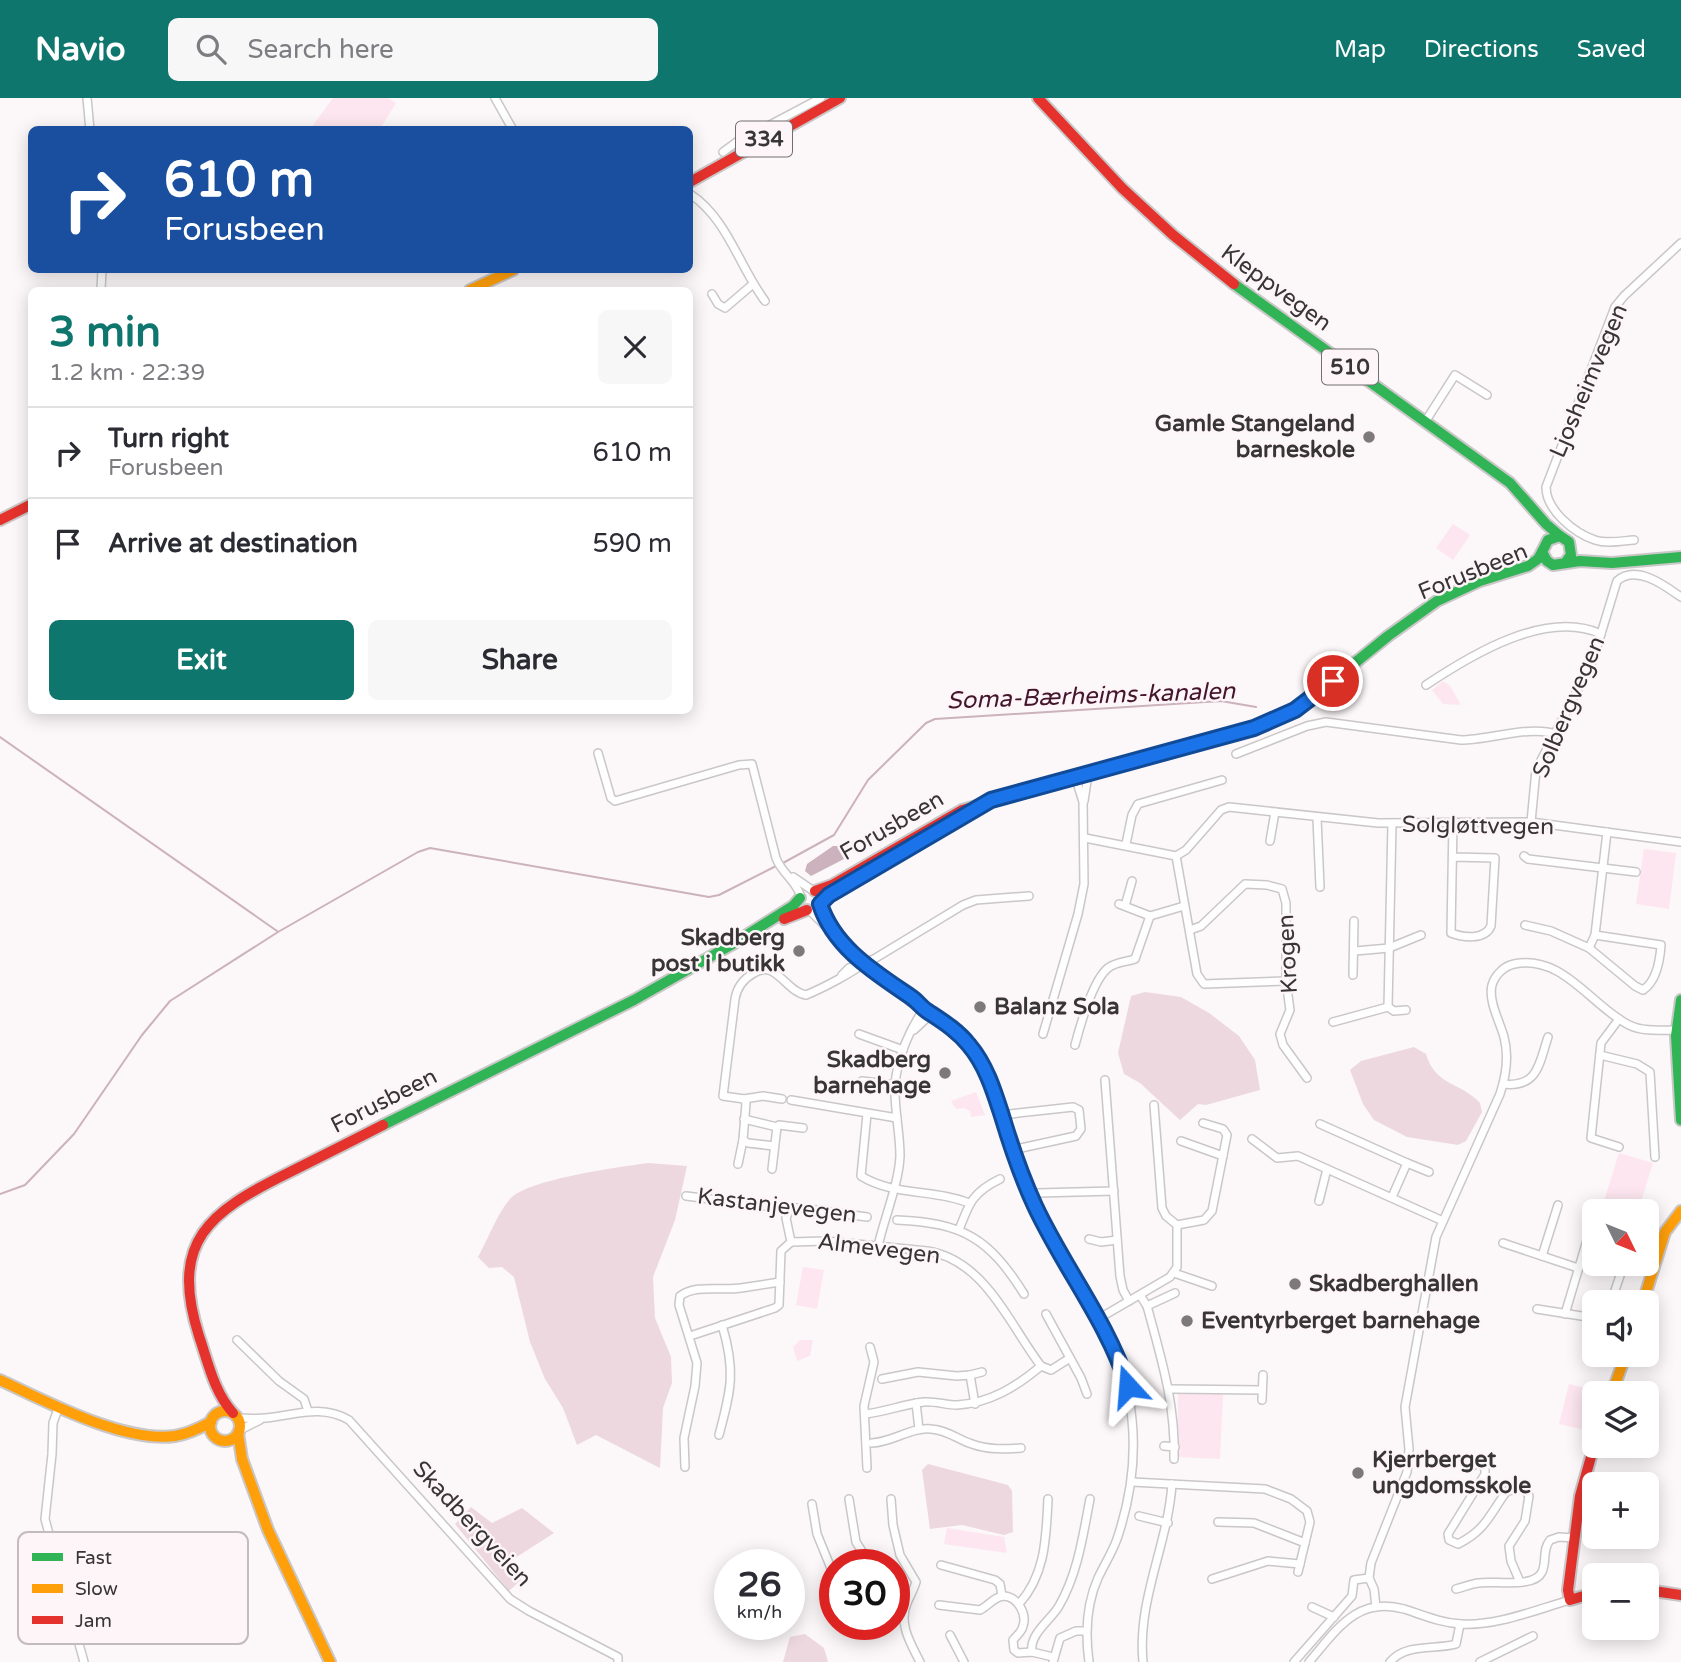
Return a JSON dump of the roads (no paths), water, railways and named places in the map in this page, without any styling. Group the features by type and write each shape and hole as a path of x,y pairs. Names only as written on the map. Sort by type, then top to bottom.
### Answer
{"main road":[{"name":"334","path":"693,180 840,98"},
{"name":"Kleppvegen","path":"1038,98 1130,198 1194,254 1510,482 1539,519 1564,539"},
{"name":"Kleppvegen","path":"1046,98 1066,129"},
{"path":"476,287 507,273"},
{"path":"0,520 28,506"},
{"path":"1539,519 1544,559 1553,565 1580,561 1612,563 1681,557"},
{"path":"1542,549 1549,537 1564,539 1571,555 1565,563"},
{"name":"510","path":"1564,539 1577,550 1601,555 1681,549"},
{"name":"Forusbeen","path":"330,1662 267,1531 237,1441 237,1424 215,1381 189,1301 187,1279 197,1242 204,1229 222,1209 246,1194 634,1000 793,906 808,890 832,885 962,810 1075,776 1235,734 1282,716 1308,701 1388,636 1437,601 1466,587 1528,566 1538,559 1542,549"},
{"name":"Forusbeen","path":"1410,621 1484,586 1553,565"},
{"name":"Forusbeen","path":"731,945 795,913 813,910 829,895 991,800"},
{"path":"813,890 818,893 820,904"},
{"path":"801,897 801,903 808,910"},
{"path":"1681,1000 1676,1030 1681,1120"},
{"path":"1647,1290 1665,1232 1681,1211"},
{"path":"0,1380 113,1429 136,1435 154,1437 209,1434 218,1439 229,1440 237,1424 225,1411 185,1434"},
{"name":"Forusbeen","path":"215,1381 218,1401 211,1430 218,1439 229,1444 244,1465"},
{"path":"1582,1596 1570,1600 1574,1538 1584,1476 1590,1458"},
{"path":"1659,1592 1681,1595"}],"street":[{"path":"87,98 90,126"},
{"path":"495,98 511,126"},
{"path":"723,152 741,138 748,127 768,126 821,98"},
{"path":"741,138 746,149"},
{"path":"693,185 701,202 729,239 765,301"},
{"path":"693,196 701,202"},
{"name":"Ljosheimvegen","path":"1634,540 1611,542 1589,538 1555,513 1547,499 1547,482 1615,307 1681,243"},
{"path":"712,295 718,304 725,307 753,284"},
{"path":"1425,422 1455,375 1487,395"},
{"name":"Solbergvegen","path":"1531,822 1535,776 1593,660 1616,583 1624,576 1643,576 1681,597"},
{"path":"1426,685 1483,650 1533,632 1551,628 1581,627 1601,634"},
{"path":"1236,754 1307,726 1326,722 1476,741 1542,730 1556,734"},
{"path":"598,753 611,798 615,801 739,765 752,764 779,867 799,889 801,897"},
{"path":"1043,1034 1082,899 1085,838 1083,802 1088,774"},
{"path":"1075,776 1083,802"},
{"path":"1126,844 1134,808 1138,804 1222,780"},
{"name":"Solgløttvegen","path":"1176,856 1186,850 1224,808 1234,807 1392,824 1531,822 1681,842"},
{"path":"1270,841 1275,812"},
{"path":"1312,817 1320,887"},
{"path":"1452,857 1495,858 1491,926 1483,936 1451,933 1452,857 1453,822"},
{"path":"1388,1007 1392,824"},
{"path":"1589,948 1595,935 1606,832"},
{"path":"1085,838 1176,856 1197,974 1204,984 1286,981"},
{"path":"1524,856 1528,859 1636,872"},
{"path":"789,876 813,890"},
{"path":"1132,881 1122,905 1150,916 1184,905"},
{"name":"Krogen","path":"1190,930 1204,924 1245,884 1282,889 1286,903 1286,981 1290,1010 1280,1034 1307,1078"},
{"path":"782,1099 723,1096 735,999 742,982 759,970 766,969 774,971 796,992 806,995 852,972 963,905 976,900 1029,895"},
{"path":"820,904 824,918 836,935"},
{"path":"808,910 864,963 958,1033 978,1058 1038,1213 1113,1346 1128,1386 1135,1437 1132,1482 1118,1538 1093,1593 1086,1634 1089,1662"},
{"path":"1075,1045 1087,1004 1105,970 1135,959 1150,916"},
{"path":"1353,975 1354,921"},
{"path":"1525,925 1551,931 1589,948 1641,989 1648,986 1656,972 1661,945 1595,935"},
{"path":"1354,951 1389,948 1421,935"},
{"path":"1376,1607 1374,1589 1369,1578 1374,1553 1410,1459 1405,1407 1436,1237 1503,1084 1507,1049 1492,992 1496,976 1507,966 1537,964 1560,973 1619,1019 1639,1028 1676,1030"},
{"path":"1333,1022 1388,1007 1394,1011 1406,1010"},
{"path":"878,1246 900,1156 895,1085 903,1050 924,1009"},
{"path":"911,1033 931,1014"},
{"path":"1619,1019 1601,1043 1591,1138 1619,1147"},
{"path":"859,1034 903,1050"},
{"path":"1503,1084 1522,1085 1528,1081 1539,1064 1548,1037"},
{"path":"1600,1055 1637,1064 1650,1072 1654,1157"},
{"path":"862,1080 895,1085"},
{"path":"1105,1080 1120,1276 1129,1301"},
{"path":"738,1164 746,1109 744,1099"},
{"path":"792,1100 897,1118"},
{"path":"1154,1105 1162,1208 1166,1216 1177,1225"},
{"path":"1001,1115 1073,1107 1079,1110 1081,1129 1076,1136 1021,1148"},
{"path":"867,1114 861,1176 894,1188 952,1196 969,1203"},
{"path":"744,1119 777,1127 803,1128"},
{"path":"1177,1225 1208,1218 1215,1200 1227,1140 1226,1132 1203,1123"},
{"path":"1320,1124 1429,1172"},
{"path":"772,1169 777,1127"},
{"path":"1252,1139 1276,1158 1298,1156 1443,1221"},
{"path":"743,1140 774,1146"},
{"path":"1181,1141 1223,1156"},
{"path":"1360,1154 1365,1144"},
{"path":"1392,1197 1407,1163"},
{"path":"1320,1201 1327,1169"},
{"path":"959,1230 969,1203 981,1189 1000,1179"},
{"path":"1038,1193 1114,1191"},
{"name":"Kastanjevegen","path":"686,1196 783,1208 789,1211 797,1208 867,1217"},
{"path":"1542,1256 1558,1205"},
{"path":"690,1336 775,1308 779,1303 781,1251 791,1242 786,1217 789,1211"},
{"path":"897,1220 943,1224 974,1237 1009,1270 1024,1294"},
{"path":"1098,1319 1174,1273 1177,1260 1177,1225"},
{"path":"1089,1239 1101,1242 1117,1240"},
{"name":"Almevegen","path":"791,1242 826,1241 937,1253 968,1269 984,1284 1041,1366"},
{"path":"1503,1244 1578,1268"},
{"path":"1565,1314 1582,1255"},
{"path":"1174,1273 1212,1286"},
{"path":"685,1467 684,1438 697,1370 696,1356 679,1305 682,1294 780,1282"},
{"path":"1147,1306 1175,1293"},
{"path":"1140,1294 1147,1306 1170,1389 1175,1428 1174,1459"},
{"path":"1536,1309 1582,1316"},
{"path":"1046,1314 1087,1394"},
{"path":"719,1436 732,1374 722,1325"},
{"path":"237,1340 279,1381 304,1399 308,1411"},
{"path":"867,1468 865,1398 874,1362 870,1347"},
{"path":"864,1414 916,1403 975,1404 1000,1394 1041,1366 1051,1370 1070,1358"},
{"path":"886,1368 885,1379 918,1372 957,1376 982,1371"},
{"path":"970,1374 975,1404"},
{"path":"1262,1400 1263,1375"},
{"path":"1170,1389 1262,1390"},
{"path":"916,1403 919,1429"},
{"path":"48,1532 44,1519 53,1423 59,1406"},
{"name":"Skadbergveien","path":"237,1424 308,1411 330,1411 349,1420 510,1599 618,1660"},
{"path":"872,1443 894,1439 919,1429 947,1432 983,1447 1021,1448"},
{"path":"1164,1446 1175,1447"},
{"path":"1471,1467 1481,1464 1485,1474 1448,1534 1449,1540 1458,1544 1480,1531 1507,1491 1523,1488 1529,1496 1525,1521 1511,1540 1509,1552 1520,1582"},
{"path":"1132,1482 1265,1489 1298,1503 1307,1511 1310,1522 1299,1568 1268,1561 1212,1578"},
{"path":"1143,1662 1149,1587 1168,1523 1172,1484"},
{"path":"849,1499 856,1542 860,1549"},
{"path":"891,1499 893,1525 899,1549"},
{"path":"1019,1604 1031,1589 1043,1562 1048,1499"},
{"path":"1032,1652 1033,1638 1056,1611 1063,1598 1080,1550 1090,1499"},
{"path":"812,1504 817,1534 823,1549"},
{"path":"1139,1516 1168,1523"},
{"path":"1218,1522 1254,1523 1305,1543"},
{"path":"1457,1589 1481,1582 1520,1582 1541,1574 1545,1546 1551,1539 1574,1538"},
{"path":"941,1565 995,1580 1000,1584 1002,1597"},
{"path":"910,1571 916,1582 910,1596"},
{"path":"1294,1662 1352,1596 1354,1580 1369,1578"},
{"path":"939,1605 980,1610 1002,1597 1010,1598 1019,1604 1024,1624 1013,1643 1016,1657 1032,1652 1053,1659 1060,1638 1065,1634 1086,1634"},
{"path":"1309,1662 1345,1621 1361,1610 1376,1607 1401,1609 1460,1624 1502,1619 1570,1600"},
{"path":"1312,1607 1334,1617"},
{"path":"1390,1662 1397,1654 1406,1651 1456,1644 1460,1624"},
{"path":"950,1635 964,1662"},
{"path":"1480,1662 1533,1636"},
{"path":"909,1640 920,1662"},
{"path":"79,1644 84,1662"}],"waterway":[{"name":"Soma-Bærheims-kanalen","path":"783,863 834,835 868,780 926,723 935,719 1221,701 1256,707"},
{"path":"0,737 277,931"},
{"name":"Soma-Bærheims-kanalen","path":"0,1194 25,1185 74,1134 142,1035 170,1001 278,932 418,852 430,848 709,897 719,895 778,865"}],"place":[{"name":"Gamle Stangeland barneskole","path":"1369,437"},
{"name":"Skadberg post i butikk","path":"799,951"},
{"name":"Balanz Sola","path":"980,1007"},
{"name":"Skadberg barnehage","path":"945,1073"},
{"name":"Skadberghallen","path":"1295,1284"},
{"name":"Eventyrberget barnehage","path":"1187,1321"},
{"name":"Kjerrberget ungdomsskole","path":"1358,1473"}]}
